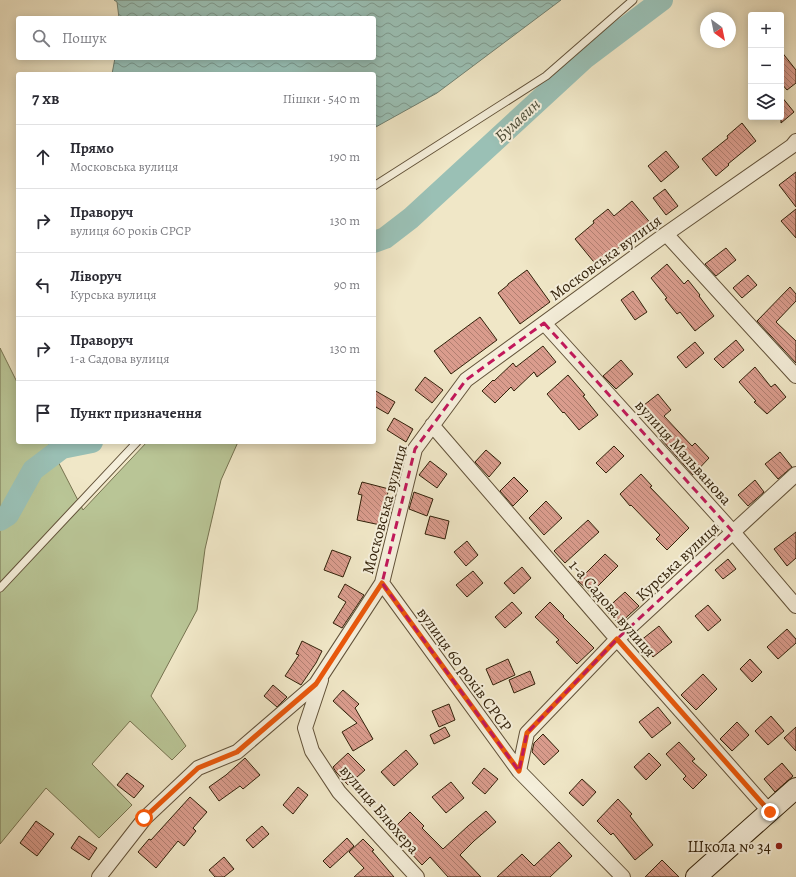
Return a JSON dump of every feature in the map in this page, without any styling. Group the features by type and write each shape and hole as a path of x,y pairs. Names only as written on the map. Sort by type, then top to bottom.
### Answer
{"street":[{"name":"Московська вулиця","path":"99,877 144,818 198,768 237,752 316,684 382,583 415,449 466,380 666,234 795,146"},
{"path":"666,234 796,376"},
{"name":"вулиця Мальванова","path":"544,323 733,532 796,606"},
{"name":"1-а Садова вулиця","path":"432,425 617,639 770,812"},
{"name":"Курська вулиця","path":"519,771 527,733 617,639 796,474"},
{"name":"вулиця 60 років СРСР","path":"382,583 519,771 623,877"},
{"name":"вулиця Блюхера","path":"324,671 305,728 312,750 339,792 417,877"},
{"path":"696,877 796,788"}],"lane":[{"path":"376,185 546,76 633,0"},
{"path":"0,588 135,444"}],"highlighted area":[{"path":"544,323 733,532 617,639 527,733 519,771 382,583 415,449 466,380"}],"green space":[{"path":"0,348 16,380 16,444 49,444 83,510 145,444 237,444 221,480 205,549 197,610 151,696 186,746 172,760 130,721 92,764 132,805 99,838 46,788 0,844"}],"water":[{"path":"114,0 561,0 437,93 376,127 376,72 112,72 115,60 376,60 376,16 119,16 117,2"}],"building":[{"path":"784,55 796,70 796,83 787,90 784,86"},
{"path":"784,100 794,112 781,123 781,120 784,120"},
{"path":"742,123 756,141 716,176 702,159 728,138 727,136"},
{"path":"666,151 679,167 661,182 648,166"},
{"path":"796,172 796,207 779,185"},
{"path":"665,189 678,206 666,215 653,198"},
{"path":"632,201 652,225 640,235 637,233 612,253 613,255 598,267 575,239 594,223 593,221 608,209 614,216"},
{"path":"796,209 796,238 781,221"},
{"path":"726,248 736,260 716,276 705,264"},
{"path":"667,264 684,284 688,280 714,316 695,331 680,312 677,314 665,299 667,298 651,278"},
{"path":"527,270 550,302 520,324 498,293"},
{"path":"748,275 757,285 742,298 733,288"},
{"path":"790,287 796,294 796,301 776,322 796,341 796,363 757,321"},
{"path":"633,291 647,312 635,320 621,300"},
{"path":"480,317 497,340 451,374 434,351"},
{"path":"736,340 744,350 723,368 714,359"},
{"path":"695,342 704,353 686,368 677,357"},
{"path":"543,346 556,362 537,377 534,372 514,391 511,387 495,403 482,391 513,363 516,367"},
{"path":"621,360 633,374 616,389 603,376"},
{"path":"755,367 771,387 775,384 786,397 767,414 754,402 756,401 739,382"},
{"path":"568,375 585,395 583,396 598,415 579,430 547,394"},
{"path":"425,377 443,390 432,403 415,390"},
{"path":"376,391 395,402 388,414 376,407"},
{"path":"658,394 671,410 664,416 692,446 695,443 709,458 693,475 661,439 662,438 639,409"},
{"path":"394,418 413,429 406,442 387,430"},
{"path":"614,446 624,456 606,473 596,463"},
{"path":"486,450 501,463 489,477 475,462"},
{"path":"780,452 792,467 778,479 765,464"},
{"path":"430,461 447,474 437,488 419,475"},
{"path":"641,474 652,486 650,487 689,528 667,550 656,539 660,535 631,505 630,506 620,494"},
{"path":"514,477 528,491 513,506 500,491"},
{"path":"755,480 764,492 748,506 738,495"},
{"path":"362,482 389,489 383,509 388,510 385,526 357,520 362,495 358,494"},
{"path":"414,492 433,499 427,516 409,509"},
{"path":"546,501 562,518 544,535 529,518"},
{"path":"430,516 449,521 445,539 425,534"},
{"path":"588,520 599,532 565,563 554,551"},
{"path":"796,532 796,558 787,566 774,549"},
{"path":"467,541 478,555 466,566 454,552"},
{"path":"332,550 351,557 343,577 324,570"},
{"path":"605,554 618,566 591,593 578,581"},
{"path":"728,559 736,569 723,579 715,570"},
{"path":"522,567 531,578 514,594 504,583"},
{"path":"473,571 483,583 467,597 456,585"},
{"path":"345,584 364,595 342,628 333,623 346,602 338,597"},
{"path":"625,592 639,606 619,624 605,610"},
{"path":"512,602 522,613 505,628 495,617"},
{"path":"550,602 594,648 577,664 556,642 559,640 535,617"},
{"path":"708,605 721,620 708,631 695,616"},
{"path":"659,626 672,642 653,657 640,641"},
{"path":"787,629 796,639 796,643 778,659 767,647"},
{"path":"302,641 322,651 316,663 301,685 285,676 299,655 296,654"},
{"path":"508,659 515,675 493,685 486,669"},
{"path":"750,659 762,672 752,682 740,669"},
{"path":"530,671 535,684 514,693 509,680"},
{"path":"703,674 717,689 696,710 681,695"},
{"path":"273,685 287,697 277,707 264,696"},
{"path":"343,690 359,704 355,708 373,739 353,751 342,732 357,723 333,701"},
{"path":"449,704 455,720 439,727 432,711"},
{"path":"658,707 671,723 652,738 639,722"},
{"path":"771,716 784,731 768,745 755,731"},
{"path":"737,722 749,735 732,751 720,739"},
{"path":"445,727 450,736 434,744 430,735"},
{"path":"796,727 796,751 784,738"},
{"path":"543,734 559,751 544,765 532,752 534,743"},
{"path":"679,742 695,759 692,761 707,775 693,789 683,779 686,776 666,754"},
{"path":"406,750 418,764 394,786 381,772"},
{"path":"348,753 365,770 348,785 333,767"},
{"path":"649,753 661,765 646,780 634,767"},
{"path":"245,758 260,775 243,789 240,786 219,801 209,787 226,775"},
{"path":"782,763 793,776 775,792 764,779"},
{"path":"484,768 498,779 485,794 472,783"},
{"path":"127,773 144,786 134,798 117,785"},
{"path":"582,779 596,792 583,806 569,793"},
{"path":"451,782 464,798 446,813 432,797"},
{"path":"298,787 308,795 293,814 283,805"},
{"path":"190,797 207,812 193,828 196,831 184,846 178,841 156,868 138,852 149,839 151,840"},
{"path":"618,799 632,814 630,816 653,845 635,860 613,833 611,835 597,821"},
{"path":"486,811 496,822 460,855 481,877 448,877 430,857 422,865 409,851 412,848 393,829 410,812 424,826 422,828 443,849"},
{"path":"36,821 54,834 37,856 20,843"},
{"path":"262,826 269,834 253,848 246,840"},
{"path":"79,836 97,848 89,860 71,848"},
{"path":"347,838 354,846 330,868 323,861"},
{"path":"363,839 374,850 372,851 394,877 354,877 364,868 349,852"},
{"path":"559,842 572,856 550,877 497,877 522,854 534,866"},
{"path":"224,857 234,869 224,877 215,877 209,870"},
{"path":"662,860 679,877 645,877"}],"waterway":[{"name":"Булавин","path":"376,241 385,238 411,218 585,58 662,0"},
{"name":"Булавин","path":"0,520 8,515 33,470 62,448 82,444"}],"place":[{"name":"Школа № 34","path":"779,846"}],"route":[{"path":"144,818 198,768 237,752 316,684 382,583 519,771 527,733 617,639 770,812"}]}
